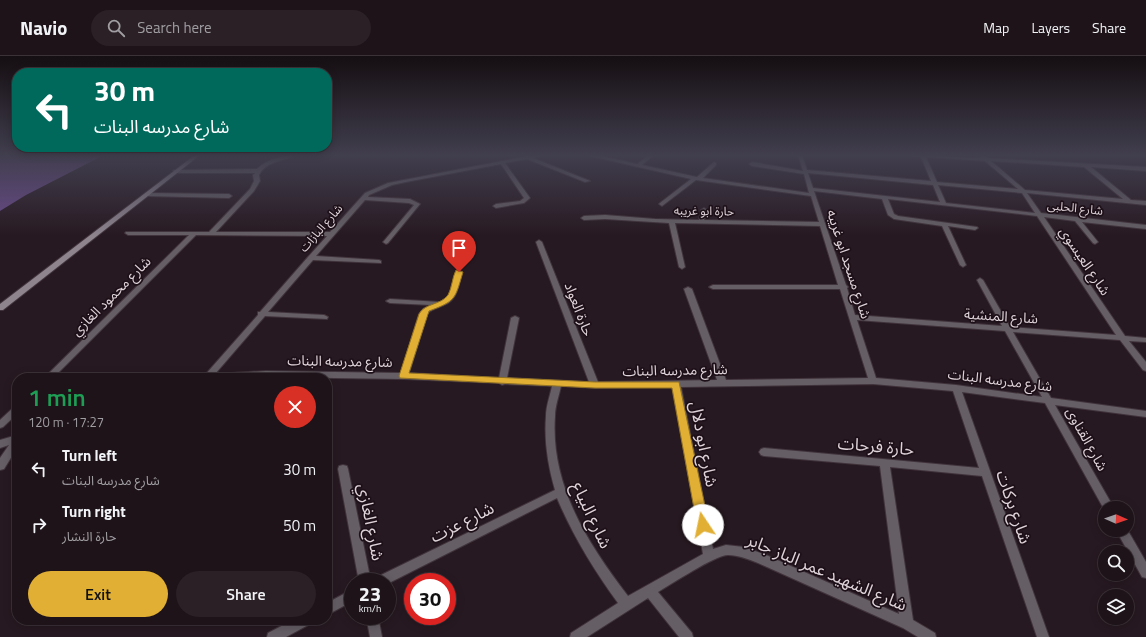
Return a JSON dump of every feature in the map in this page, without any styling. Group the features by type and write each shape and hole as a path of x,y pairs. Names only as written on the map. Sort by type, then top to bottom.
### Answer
{"main road":[{"path":"0,308 163,182"}],"street":[{"path":"211,233 252,190 256,182"},
{"name":"شارع البازات","path":"209,373 363,198 390,184 400,182"},
{"path":"496,206 522,202 527,198 516,182"},
{"path":"662,204 691,182"},
{"name":"شارع الحلبى","path":"731,182 812,192 884,197 1146,226"},
{"name":"شارع مسجد ابو غريبه","path":"809,182 873,381"},
{"path":"925,182 1146,203"},
{"name":"شارع العيسوي","path":"1013,182 1023,191 1122,338 1146,368"},
{"path":"1106,182 1130,202"},
{"path":"935,183 944,204"},
{"path":"147,195 229,196"},
{"path":"884,197 891,215 896,218 975,228"},
{"path":"363,198 410,200 417,204 386,242"},
{"path":"701,222 704,210"},
{"name":"حارة ابو غريبه","path":"584,218 605,217 701,222 823,224"},
{"path":"1077,219 1096,242"},
{"path":"672,221 682,267"},
{"path":"944,224 963,265"},
{"path":"128,233 330,234"},
{"name":"شارع محمود الغازي","path":"53,373 195,233"},
{"name":"حارة العواد","path":"540,242 595,385"},
{"path":"310,258 379,262"},
{"path":"404,376 423,314 426,309 442,303 451,297 459,272"},
{"name":"شارع القناوى","path":"980,280 1105,501"},
{"path":"713,286 844,287"},
{"path":"688,289 723,384"},
{"path":"390,301 442,303"},
{"path":"261,314 324,317"},
{"name":"شارع المنشية","path":"853,317 1146,340"},
{"path":"502,382 515,318"},
{"name":"شارع مدرسه البنات","path":"332,375 404,376 502,382 595,385 873,381 956,388 1146,414"},
{"name":"شارع البياع","path":"557,384 550,416 551,444 560,492 575,528 596,565 626,604"},
{"name":"شارع ابو دلال","path":"676,385 709,556"},
{"name":"شارع بركات","path":"956,388 984,472 1043,637"},
{"path":"0,425 12,414"},
{"path":"0,444 12,440"},
{"path":"0,466 12,447"},
{"name":"حارة فرحات","path":"764,452 984,472"},
{"path":"884,462 907,624"},
{"name":"شارع الغازي","path":"343,469 363,573"},
{"name":"شارع عزت","path":"396,574 560,492"},
{"path":"1126,537 1146,573"},
{"name":"شارع الشهيد عمر الباز جابر","path":"709,556 726,550 744,552 907,624 930,637"},
{"path":"576,637 626,604 709,556"},
{"path":"650,590 687,637"},
{"path":"332,606 344,600"},
{"path":"273,637 296,625"},
{"path":"374,625 376,637"}],"shaded area":[{"path":"0,182 51,182 26,195 0,211"}],"route":[{"path":"459,272 451,297 442,303 426,309 423,314 404,376 502,382 595,385 676,385 703,525"}]}
